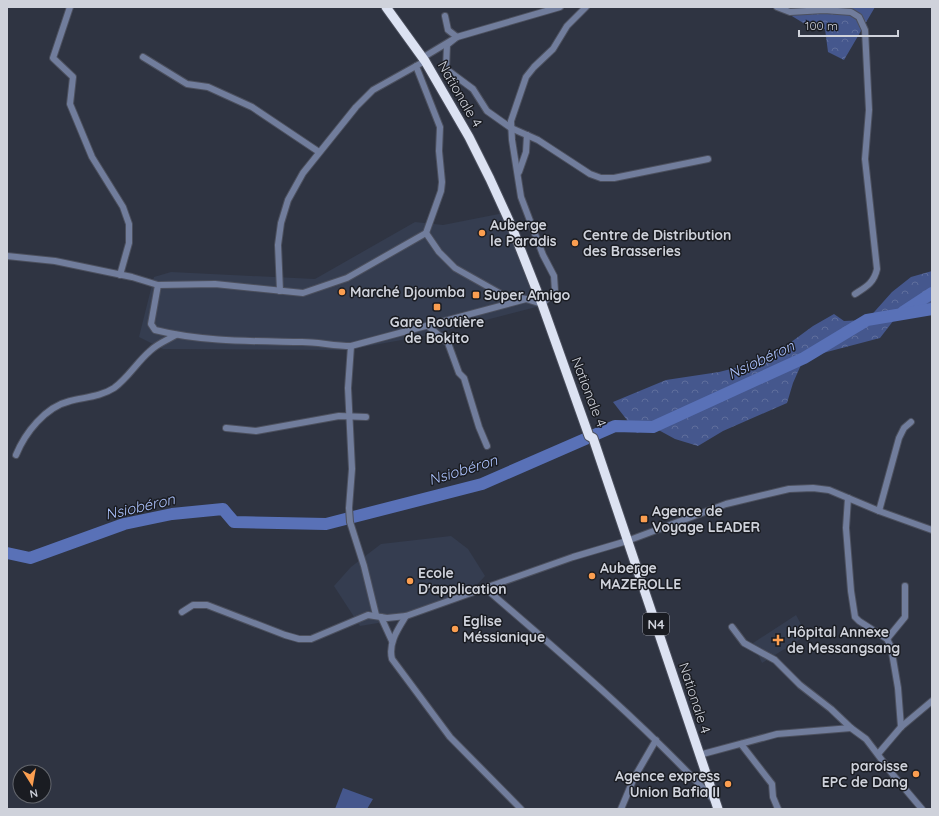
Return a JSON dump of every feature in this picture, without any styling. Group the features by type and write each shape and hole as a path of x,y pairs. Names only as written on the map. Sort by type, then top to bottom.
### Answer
{"highway":[{"name":"Nationale 4","path":"386,7 423,60 468,137 490,179 511,225 591,437 716,805"}],"street":[{"path":"70,7 53,58 74,77 70,104 92,157 123,208 129,224 129,243 120,275"},
{"path":"280,291 278,245 288,200 303,173 356,107 374,90 416,66 457,37 560,7"},
{"path":"426,233 438,252 455,268 503,295 526,299 542,304 555,291 554,276 543,255 521,196 511,128 515,107 526,77 553,49 568,26 586,7"},
{"path":"777,7 790,12 824,10 851,12 859,17 865,30 869,110 865,159 877,270 872,283 856,294"},
{"path":"446,16 448,30 457,37"},
{"path":"457,37 447,45 446,70 473,89 487,111 511,128 527,135 590,174 601,178 614,178 708,159"},
{"path":"143,57 187,84 208,87 252,108 319,152"},
{"path":"7,256 55,261 158,285 215,284 303,293 347,278 426,233 441,191 442,182 439,150 440,128 416,66"},
{"path":"518,173 526,152 527,135"},
{"path":"158,285 151,324 155,330 176,335 350,346 526,299"},
{"path":"428,326 448,343 459,373 464,378 479,427 487,446"},
{"path":"16,455 22,441 29,431 56,406 70,401 101,394 113,388 151,349 176,335"},
{"path":"350,346 348,388 352,469 349,508 350,522 378,616 392,641"},
{"path":"226,428 256,431 349,416 366,417"},
{"path":"879,511 899,438 904,428 911,422"},
{"path":"182,612 193,605 207,605 299,639 316,638 355,619 368,615 406,616 573,556 627,541 726,504 772,492 813,488 829,490 879,511 932,530"},
{"path":"848,498 846,528 851,591 855,617 887,639 891,647 898,688 900,727"},
{"path":"887,639 905,617 905,586"},
{"path":"485,588 656,740 716,805"},
{"path":"406,616 392,641 390,651 392,659 450,737 521,809"},
{"path":"732,626 744,643 775,660 800,685 851,728 862,735 922,809"},
{"path":"878,754 900,727 932,701"},
{"path":"699,755 777,734 851,728"},
{"path":"621,809 634,778 656,740"},
{"path":"741,744 772,784 773,797 778,809"}],"shaded area":[{"name":"Marché Djoumba","path":"504,213 540,306 424,336 346,350 163,349 139,337 154,277 171,272 315,279 415,222 443,225"},
{"name":"Ecole D'application","path":"451,536 468,549 485,576 475,587 390,621 360,626 334,586 351,567 381,544"},
{"name":"Hôpital Annexe de Messangsang","path":"796,615 807,635 762,663 753,643"}],"green space":[{"path":"777,7 875,7 844,60 828,52 825,29 805,24"},
{"path":"932,271 932,308 897,316 880,338 804,358 793,383 787,403 723,431 698,446 675,439 653,427 637,433 613,402 666,380 719,372 759,362 779,351 813,326 834,314 844,321 867,320 892,292 911,277"},
{"path":"343,788 373,799 367,809 335,809"}],"waterway":[{"path":"903,312 932,293"},
{"name":"Nsiobéron","path":"7,553 30,558 124,524 172,514 223,509 234,522 326,524 482,484 615,426 653,427 804,358 867,320 932,309"}],"place":[{"name":"Auberge le Paradis","path":"482,233"},
{"name":"Centre de Distribution des Brasseries","path":"575,243"},
{"name":"Marché Djoumba","path":"342,292"},
{"name":"Super Amigo","path":"476,295"},
{"name":"Gare Routière de Bokito","path":"437,307"},
{"name":"Agence de Voyage LEADER","path":"644,519"},
{"name":"Auberge MAZEROLLE","path":"592,576"},
{"name":"Ecole D'application","path":"410,581"},
{"name":"Eglise Méssianique","path":"455,629"},
{"name":"Hôpital Annexe de Messangsang","path":"778,640"},
{"name":"paroisse EPC de Dang","path":"916,774"},
{"name":"Agence express Union Bafia II","path":"728,784"}]}
